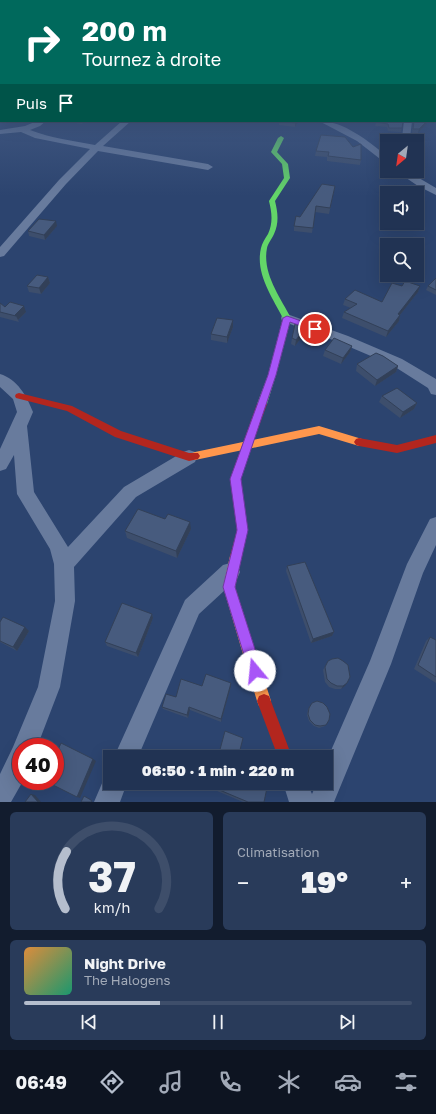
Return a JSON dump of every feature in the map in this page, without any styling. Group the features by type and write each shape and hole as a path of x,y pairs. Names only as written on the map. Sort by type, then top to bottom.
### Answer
{"street":[{"path":"0,132 22,129 36,125 40,122"},
{"path":"0,254 14,240 54,191 96,148 126,122"},
{"path":"325,122 360,139 380,155"},
{"path":"406,134 408,122"},
{"path":"22,129 38,136 63,142 208,167"},
{"path":"281,138 274,152 285,164 287,178 272,201 276,212 274,229 264,248 264,261 267,276 287,318 272,375 235,479 242,530 229,587 268,713 282,750"},
{"path":"412,178 436,192"},
{"path":"287,318 343,339 397,362 435,385 436,390"},
{"path":"0,379 19,396 25,412 0,464"},
{"path":"19,396 69,408 118,434 189,457"},
{"path":"19,426 26,494 58,546 64,564 65,601 49,687 29,738"},
{"path":"64,564 130,492 189,457 319,430 359,442 397,449 436,438"},
{"path":"321,802 380,664 414,571 436,525"},
{"path":"129,750 192,607 234,569"},
{"path":"0,798 12,777"},
{"path":"107,802 112,790"},
{"path":"298,790 302,802"}],"building":[{"path":"376,122 403,122 402,128 389,128 388,124"},
{"path":"414,122 426,122 419,129 413,129"},
{"path":"321,135 345,137 353,147 361,144 361,160 328,156 329,152 316,151"},
{"path":"322,184 335,186 330,208 316,206 313,228 294,226 296,216 300,217"},
{"path":"39,219 56,221 44,235 28,231"},
{"path":"37,275 48,277 39,288 27,286"},
{"path":"436,278 436,290 428,286"},
{"path":"404,282 408,282 420,286 398,314 400,315 388,331 344,312 357,304 345,299 355,290 382,302 392,283 402,286"},
{"path":"10,302 24,306 15,315 16,316 0,312 0,303 5,307"},
{"path":"217,318 233,320 227,337 211,334"},
{"path":"295,324 305,328 296,340 292,338"},
{"path":"334,338 352,346 343,358 325,350"},
{"path":"376,353 398,366 377,380 357,364"},
{"path":"397,388 417,403 403,412 382,396"},
{"path":"138,509 165,519 168,514 190,522 176,551 125,531"},
{"path":"305,562 334,632 313,639 287,566"},
{"path":"122,603 152,614 136,653 105,642"},
{"path":"3,617 25,627 13,647 0,641 0,622"},
{"path":"430,637 436,640 436,677 418,665"},
{"path":"338,658 348,665 350,677 347,683 343,686 337,686 327,679 325,667 328,661"},
{"path":"206,674 231,683 221,719 189,707 187,715 162,707 166,694 176,697 181,679 202,686"},
{"path":"317,701 323,703 327,707 330,714 326,725 315,725 310,720 308,714 309,708 312,703"},
{"path":"225,731 243,738 240,750 220,750"},
{"path":"64,744 93,759 77,797 63,790"},
{"path":"220,790 267,790 264,802 248,802"},
{"path":"31,794 38,802 25,802"},
{"path":"84,796 91,800 92,802 81,802"}],"traffic: fast":[{"path":"262,404 272,375 287,318 266,275 263,257 265,246 273,230 275,222 272,201 287,178 285,164 274,152 281,138"}],"traffic: slow":[{"path":"195,456 319,430 359,442"},
{"path":"236,556 229,587 264,701"}],"traffic: jam":[{"path":"19,396 69,408 118,434 189,457 195,456"},
{"path":"236,556 242,530 235,479 262,404"},
{"path":"359,442 397,449 436,439"},
{"path":"264,701 282,750"}],"route":[{"path":"255,671 229,587 242,530 235,479 272,375 287,318 315,329"}]}
